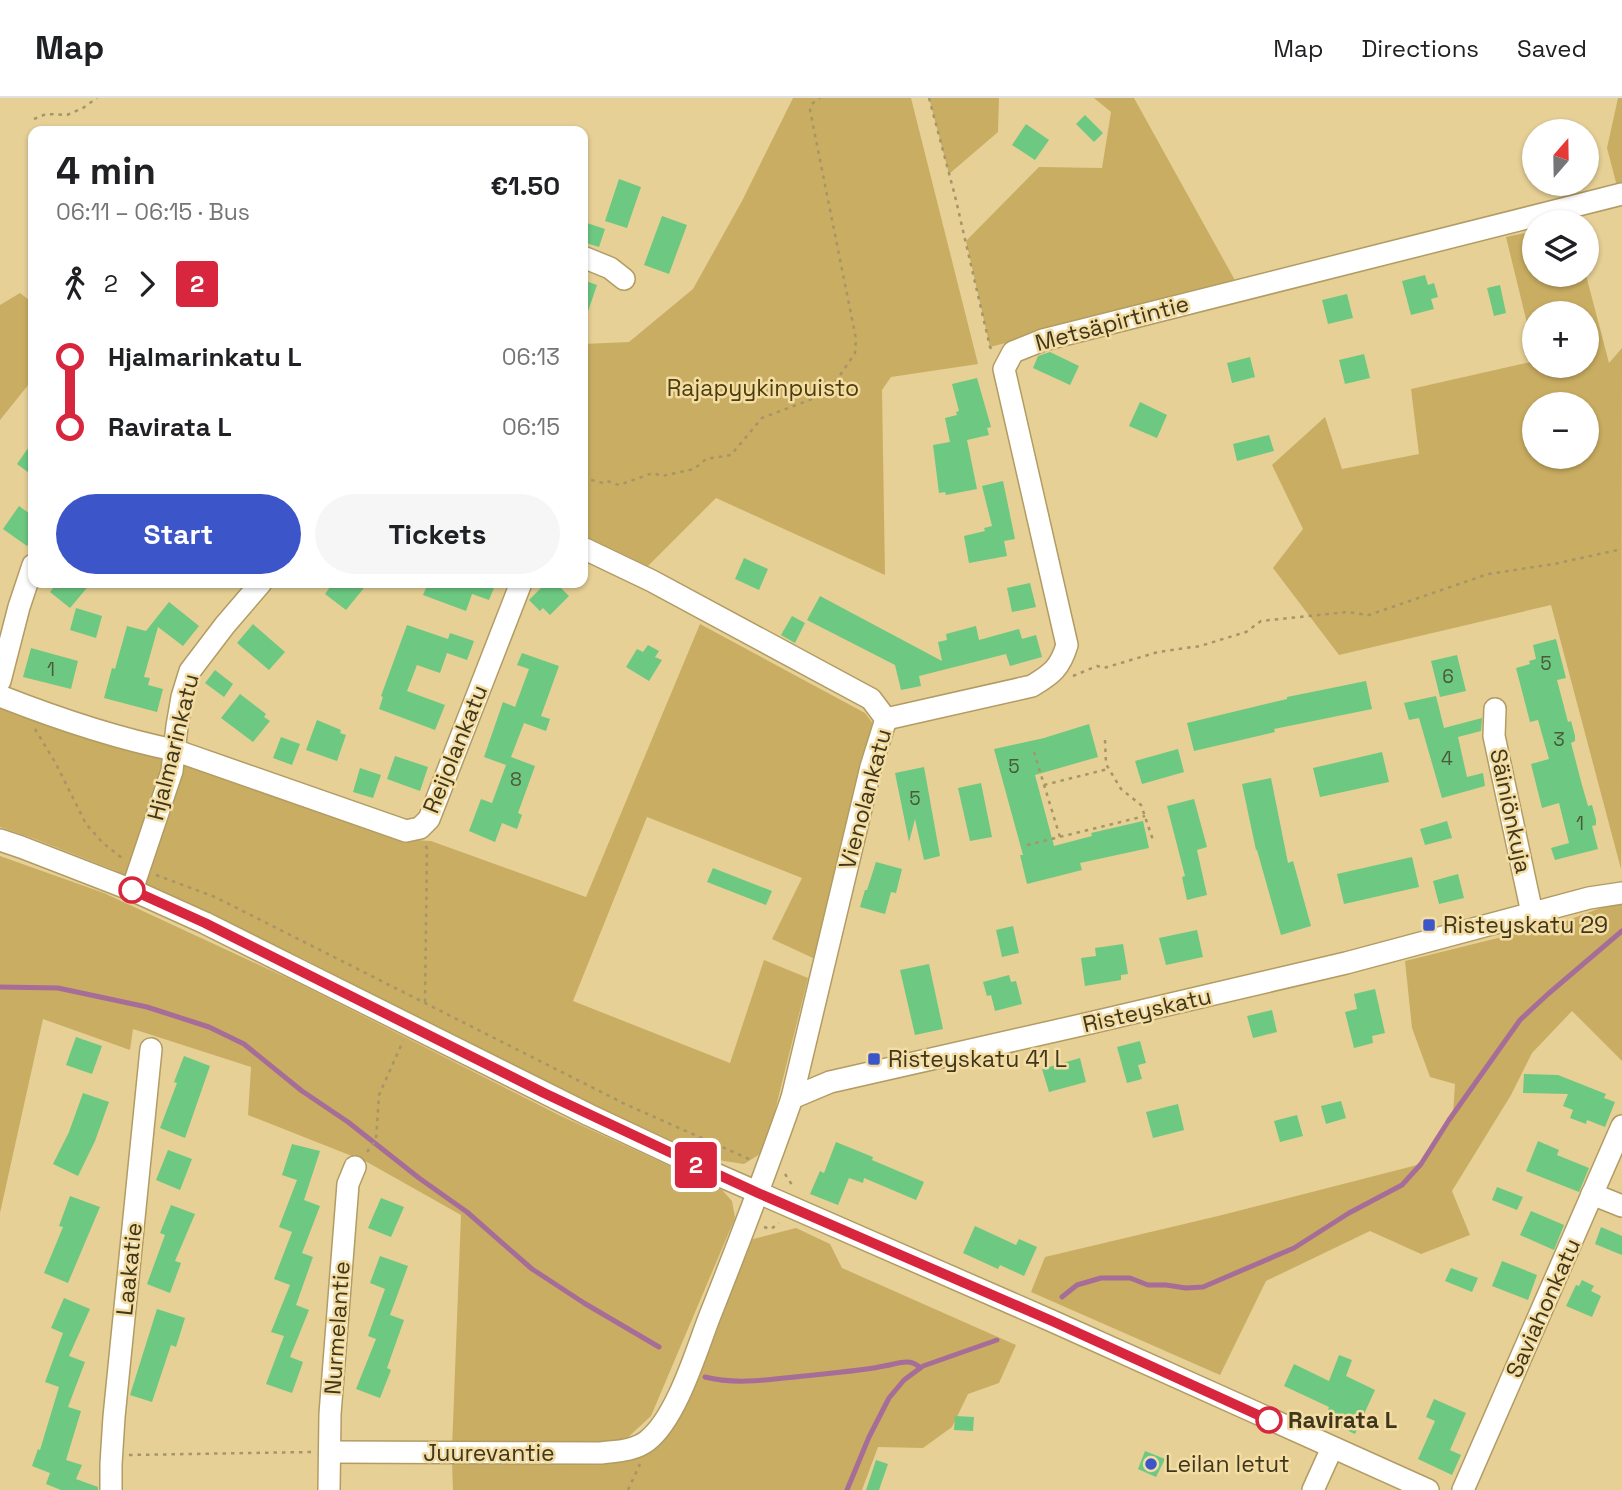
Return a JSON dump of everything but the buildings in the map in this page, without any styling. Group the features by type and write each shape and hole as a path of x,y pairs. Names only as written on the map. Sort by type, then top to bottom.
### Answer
{"street":[{"name":"Metsäpirtintie","path":"1004,369 1013,352 1043,340 1622,194"},
{"path":"588,259 610,268 624,279"},
{"path":"886,719 1032,686 1052,674 1062,660 1067,645 1004,369"},
{"name":"Vienolankatu","path":"588,550 652,581 871,699 886,719 871,767 792,1098"},
{"path":"0,681 28,580"},
{"name":"Hjalmarinkatu","path":"132,890 172,771 182,697 190,671 257,588"},
{"name":"Reijolankatu","path":"0,696 139,743 174,750 406,831 420,828 429,819 519,588"},
{"name":"Säiniönkuja","path":"1495,709 1494,736 1532,913"},
{"path":"0,840 132,890 205,923 589,1115 758,1193 1052,1321 1428,1490"},
{"name":"Risteyskatu","path":"792,1098 830,1082 1346,963 1589,898 1622,893"},
{"name":"Laakatie","path":"111,1490 114,1417 151,1049"},
{"path":"758,1193 792,1098"},
{"name":"Saviahonkatu","path":"1463,1490 1622,1126"},
{"name":"Nurmelantie","path":"329,1490 330,1414 348,1184 355,1167"},
{"name":"Juurevantie","path":"330,1452 601,1453 630,1449 646,1441 662,1425 679,1395 758,1193"},
{"path":"1592,1194 1622,1206"},
{"path":"1313,1490 1332,1448"}],"path":[{"path":"34,119 46,114 67,115 97,98"},
{"path":"588,479 619,485 653,473 662,476 694,469 706,459 731,456 762,418 828,393 855,354 856,339 810,110 813,103 820,98"},
{"path":"929,98 990,347 1004,369"},
{"path":"1073,677 1097,666 1104,668 1157,652 1200,646 1246,632 1261,621 1348,612 1369,615 1488,574 1622,549"},
{"path":"26,706 36,733 55,762 86,824 103,844 140,868 215,897 625,1104 786,1174 795,1191"},
{"path":"1105,740 1106,764 1121,789 1141,805 1154,843"},
{"path":"1034,752 1060,837"},
{"path":"1044,785 1109,769"},
{"path":"1027,845 1144,816"},
{"path":"420,828 426,849 425,1003"},
{"path":"370,1147 376,1140 379,1095 411,1026"},
{"path":"111,1455 330,1452"}],"green space":[{"name":"Rajapyykinpuisto","path":"793,98 911,98 978,364 891,377 882,390 885,575 716,498 648,566 588,537 588,344 629,342 693,289 742,201"},
{"path":"929,98 999,98 998,132 949,174"},
{"path":"1094,98 1134,98 1237,284 990,347 966,241 1039,167 1102,168 1111,112"},
{"path":"1618,98 1622,98 1622,194 1619,194 1607,148"},
{"path":"1522,234 1522,287 1589,287 1593,301 1522,301 1506,237"},
{"path":"20,293 28,299 28,385 0,420 0,305"},
{"path":"1599,325 1609,363 1622,348 1621,869 1551,605 1339,655 1273,568 1303,529 1272,465 1325,417 1342,469 1419,454 1411,389 1522,364 1522,378 1599,378"},
{"path":"700,624 865,713 875,726 815,959 772,939 802,878 647,817 573,1001 730,1063 764,960 808,978 765,1151 744,1164 711,1159 483,1051 304,959 114,870 0,827 0,704 204,768 399,839 431,841 586,897"},
{"path":"0,856 104,893 294,981 561,1116 722,1190 732,1201 735,1218 651,1416 625,1440 601,1444 452,1449 461,1215 367,1162 248,1115 251,1067 133,1029 130,1050 43,1019 0,1213"},
{"path":"1622,902 1622,1061 1572,1011 1532,1053 1511,1095 1452,1191 1470,1235 1421,1254 1370,1231 1266,1281 1220,1375 1031,1292 1045,1257 1421,1164 1453,1114 1455,1084 1430,1077 1412,1028 1405,961 1566,921"},
{"path":"796,1228 830,1244 842,1268 1016,1345 999,1383 968,1394 952,1427 923,1448 878,1447 862,1490 453,1490 452,1463 613,1463 651,1448 749,1240"}],"waterway":[{"path":"1062,1297 1077,1285 1101,1278 1130,1278 1148,1285 1203,1287 1294,1248 1349,1213 1402,1185 1421,1164 1520,1020 1622,931"},
{"path":"0,987 58,988 147,1007 209,1027 244,1044 302,1091 348,1122 467,1212 532,1269 659,1347"},
{"path":"847,1490 889,1398 904,1380 923,1366 997,1340"},
{"path":"705,1377 732,1381 759,1380 875,1368 903,1362 920,1368"}],"bus line":[{"name":"2","path":"132,890 205,923 589,1115 1269,1420"}],"place":[{"name":"Risteyskatu 29","path":"1429,925"},
{"name":"Risteyskatu 41 L","path":"874,1059"},
{"name":"Ravirata L","path":"1269,1420"},
{"name":"Leilan letut","path":"1151,1464"}]}
